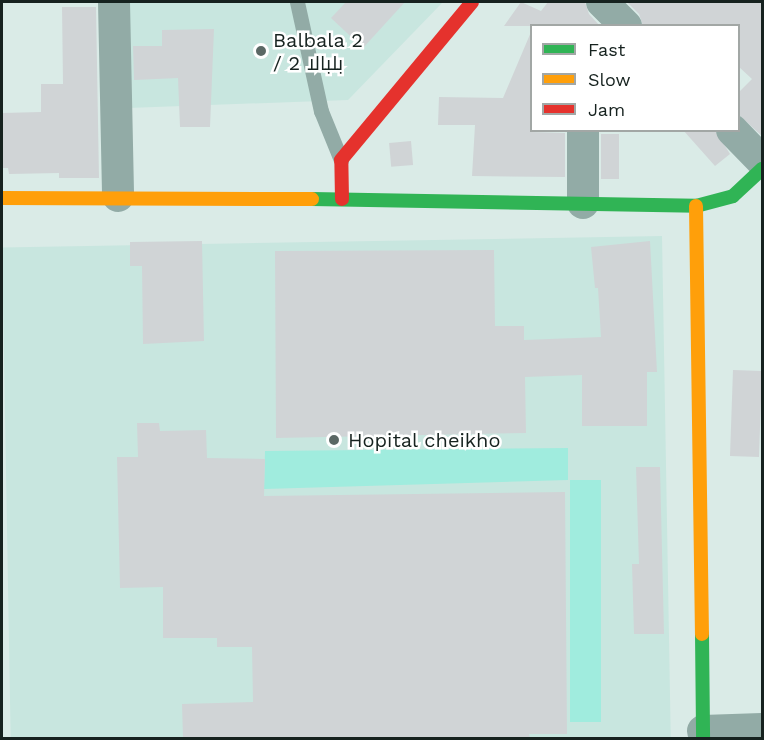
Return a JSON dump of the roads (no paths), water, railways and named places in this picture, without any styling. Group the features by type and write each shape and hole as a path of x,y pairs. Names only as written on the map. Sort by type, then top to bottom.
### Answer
{"street":[{"path":"114,2 118,196"},
{"path":"342,199 341,160 472,2"},
{"path":"602,2 624,24"},
{"path":"583,132 583,203"},
{"path":"734,132 762,161"},
{"path":"2,198 118,196 696,206 733,196 762,169"},
{"path":"696,206 703,735 762,729"}],"lane":[{"path":"297,2 321,111 341,160"}],"place":[{"name":"Balbala 2 / بلبالا 2","path":"261,51"},
{"name":"Hopital cheikho","path":"334,440"}]}
